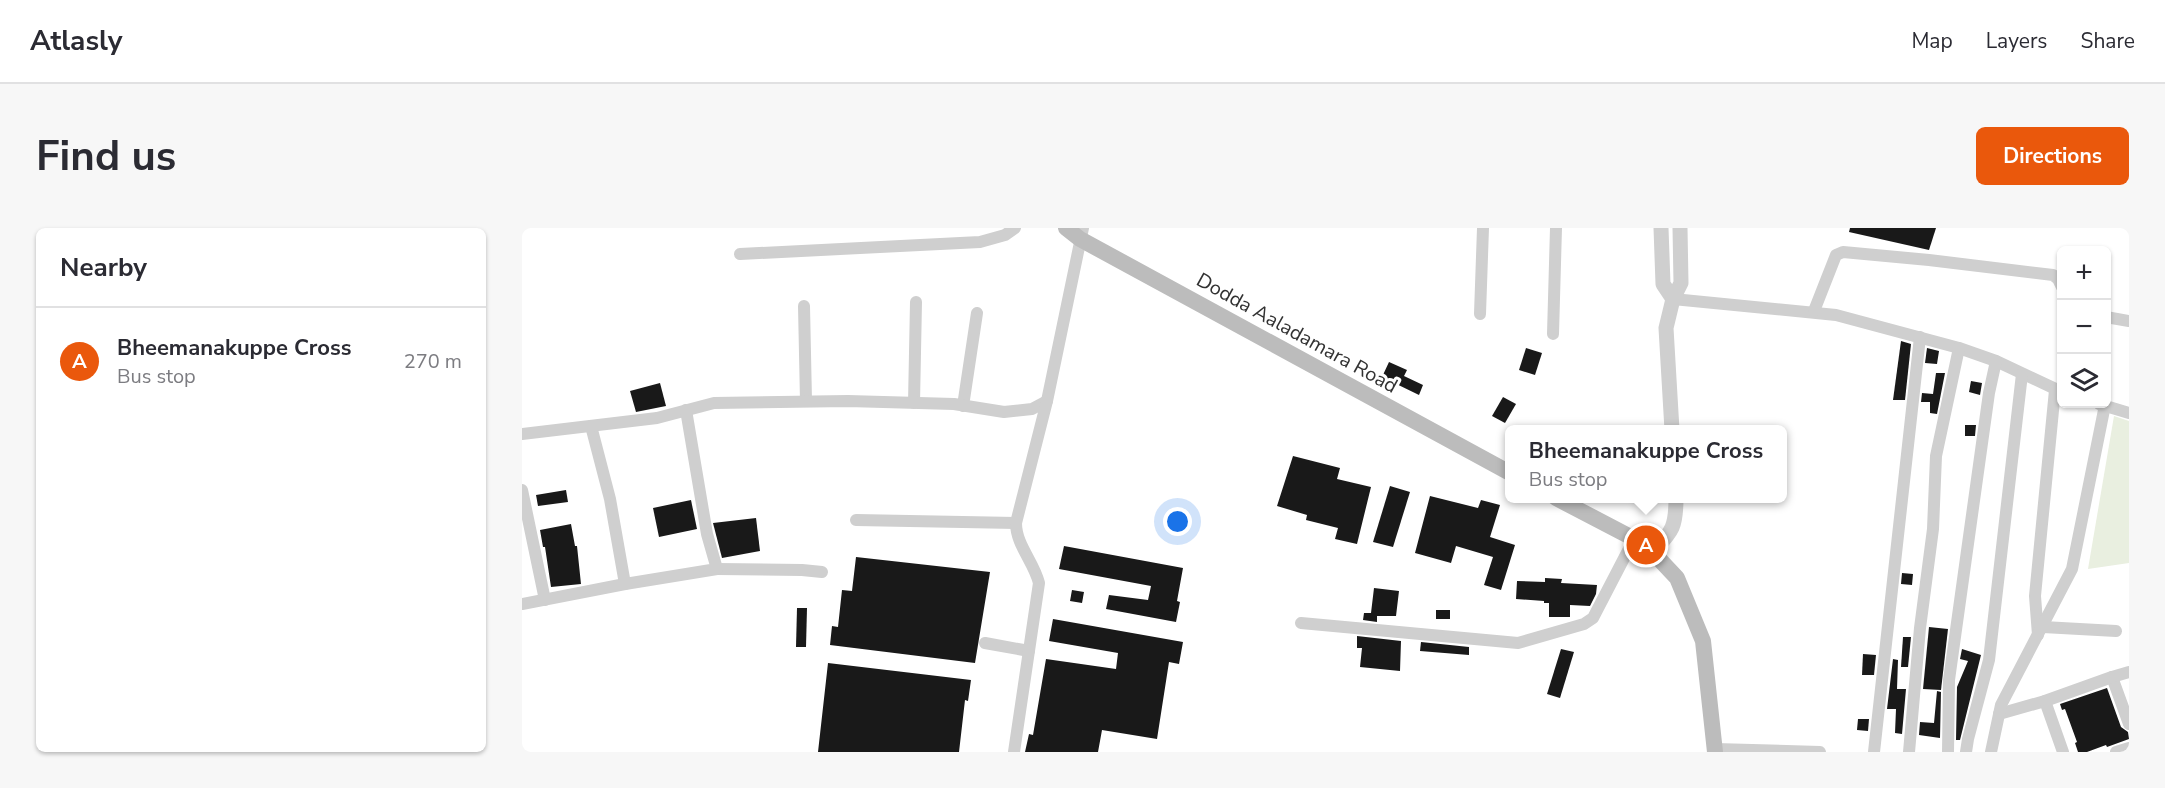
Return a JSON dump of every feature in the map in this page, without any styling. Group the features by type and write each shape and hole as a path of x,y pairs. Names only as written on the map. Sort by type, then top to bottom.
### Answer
{"main road":[{"name":"Dodda Aaladamara Road","path":"1066,228 1082,234 1505,471"},
{"path":"1566,503 1646,546 1677,578 1703,641 1715,750"}],"street":[{"path":"740,254 980,242 1005,235 1015,228"},
{"path":"1480,314 1483,228"},
{"path":"1554,334 1556,228"},
{"path":"1661,228 1663,284 1673,299"},
{"path":"1672,425 1666,328 1673,299 1680,283 1680,228"},
{"path":"1014,752 1039,583 1016,535 1016,523 1047,400 1082,234"},
{"path":"1814,311 1836,255 1843,252 2053,275 2057,278"},
{"path":"1673,299 1814,311 1836,315 1959,348 1996,361 2057,391"},
{"path":"914,403 916,302"},
{"path":"804,306 806,401"},
{"path":"963,406 977,313"},
{"path":"2111,318 2129,321"},
{"path":"1874,752 1920,337"},
{"path":"1909,752 1920,628 1933,530 1935,456 1959,348"},
{"path":"1948,752 1949,680 1989,393 1996,361"},
{"path":"1966,752 1989,660 2022,374"},
{"path":"2041,631 2035,596 2040,534 2057,398"},
{"path":"522,434 657,418 714,404 806,401 914,403 963,406 1004,412 1032,409 1047,400"},
{"path":"2111,407 2129,413"},
{"path":"1991,752 2003,701 2072,569 2101,408"},
{"path":"686,410 707,534 717,569"},
{"path":"591,426 610,499 625,584"},
{"path":"522,490 545,600"},
{"path":"1653,552 1671,533 1676,519 1676,503"},
{"path":"856,520 1016,523"},
{"path":"1301,623 1523,643 1584,624 1593,618 1634,539"},
{"path":"522,604 717,569 822,572"},
{"path":"2041,631 2116,631"},
{"path":"985,643 1029,651"},
{"path":"1999,714 2129,672"},
{"path":"2112,678 2129,724"},
{"path":"2045,701 2063,752"},
{"path":"2116,752 2129,748"},
{"path":"1715,750 1820,752"}],"green space":[{"path":"2114,416 2129,421 2129,563 2088,569"}],"building":[{"path":"1850,228 1936,228 1929,250 1849,232"},
{"path":"1901,341 1911,344 1905,400 1893,400"},
{"path":"1526,348 1542,353 1535,375 1519,370"},
{"path":"1927,348 1939,351 1937,364 1925,363"},
{"path":"1389,362 1407,370 1404,376 1423,385 1419,395 1382,377"},
{"path":"1936,373 1945,373 1937,414 1930,413 1930,402 1921,402 1922,393 1933,394"},
{"path":"1971,381 1982,383 1980,395 1969,392"},
{"path":"660,383 666,406 636,412 630,391"},
{"path":"1503,397 1516,404 1505,423 1492,416"},
{"path":"1965,425 1976,425 1975,436 1965,436"},
{"path":"1293,456 1340,468 1337,479 1371,487 1357,544 1335,539 1338,528 1306,520 1307,515 1277,506"},
{"path":"1390,486 1410,492 1393,547 1373,542"},
{"path":"566,490 568,502 538,506 536,495"},
{"path":"1430,496 1478,508 1481,500 1500,505 1490,537 1515,545 1501,590 1484,585 1493,557 1456,546 1451,563 1415,553"},
{"path":"691,500 697,529 659,537 653,508"},
{"path":"756,518 760,551 722,558 713,523"},
{"path":"571,524 575,546 577,546 581,584 551,587 540,530"},
{"path":"1064,546 1183,568 1176,622 1106,609 1109,595 1148,600 1151,586 1059,569"},
{"path":"856,557 990,572 975,663 830,645 832,626 838,627 842,590 852,591"},
{"path":"1902,573 1913,574 1912,585 1901,584"},
{"path":"1545,578 1562,579 1561,583 1597,585 1596,594 1590,606 1570,605 1570,617 1549,617 1549,603 1516,599 1517,581 1545,582"},
{"path":"1374,588 1399,591 1396,616 1377,616 1377,622 1363,620 1364,613 1371,613"},
{"path":"1072,590 1084,592 1082,603 1070,601"},
{"path":"797,608 807,608 806,647 796,647"},
{"path":"1436,610 1450,610 1450,619 1436,619"},
{"path":"1053,619 1183,642 1179,664 1169,662 1157,739 1102,730 1098,752 1025,752 1029,734 1033,735 1046,659 1116,669 1118,653 1049,641"},
{"path":"1929,627 1948,629 1941,690 1923,689"},
{"path":"1357,636 1401,641 1400,671 1360,667 1362,648 1357,648"},
{"path":"1903,637 1911,637 1908,667 1901,667"},
{"path":"1421,642 1469,647 1469,655 1420,651"},
{"path":"1561,649 1574,652 1560,698 1547,694"},
{"path":"1962,649 1981,655 1960,740 1956,740 1957,687 1968,661 1960,659"},
{"path":"1863,654 1876,655 1874,675 1862,675"},
{"path":"1893,659 1898,660 1897,689 1906,689 1902,734 1895,733 1896,709 1887,709"},
{"path":"828,663 971,680 968,701 965,700 959,752 818,752"},
{"path":"2107,688 2121,727 2128,732 2129,739 2107,747 2106,745 2087,752 2078,752 2075,743 2077,742 2065,709 2062,710 2060,704"},
{"path":"1937,691 1941,692 1940,738 1919,735 1920,722 1934,723"},
{"path":"1858,719 1869,719 1868,731 1857,730"}],"place":[{"name":"Bheemanakuppe Cross","path":"1646,545"}]}
